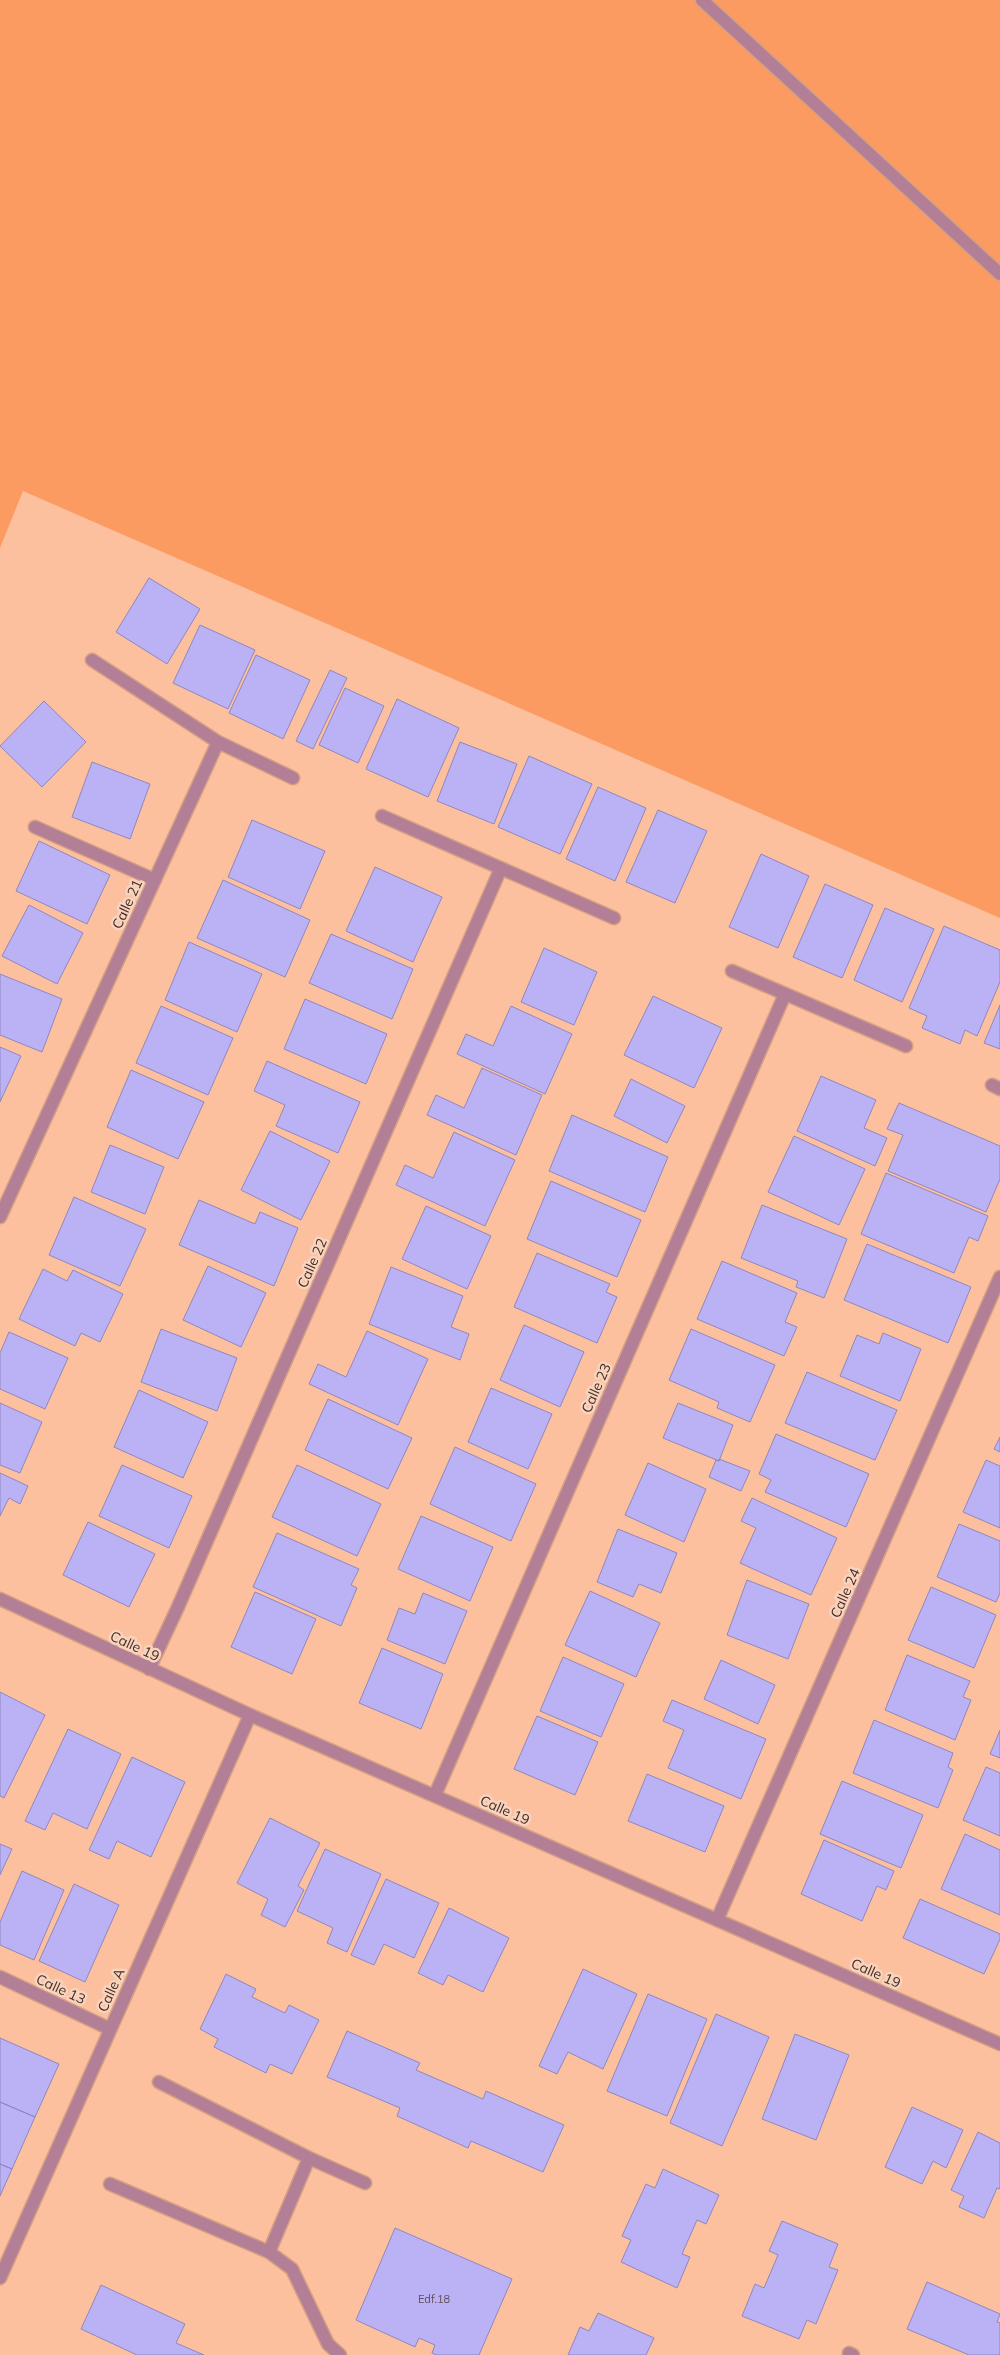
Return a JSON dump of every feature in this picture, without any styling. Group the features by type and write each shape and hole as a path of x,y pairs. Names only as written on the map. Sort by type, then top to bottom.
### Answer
{"street":[{"path":"702,0 1000,274"},
{"path":"92,660 218,742 292,778"},
{"name":"Calle 21","path":"0,1217 218,742"},
{"path":"382,816 614,918"},
{"path":"35,827 155,880"},
{"name":"Calle 22","path":"149,1669 178,1607 501,868"},
{"path":"732,971 906,1046"},
{"name":"Calle 23","path":"434,1795 785,994"},
{"name":"Calle 24","path":"717,1920 1000,1277"},
{"name":"Calle 19","path":"0,1599 250,1715 1000,2044"},
{"name":"Calle A","path":"0,2278 250,1715"},
{"name":"Calle 13","path":"0,1977 110,2029"},
{"path":"159,2082 309,2158 365,2183"},
{"path":"269,2252 309,2158"},
{"path":"110,2184 269,2252 292,2270 328,2344 340,2355"}],"shaded area":[{"path":"0,0 1000,0 1000,918 23,491 0,548"}],"building":[{"path":"149,578 200,609 167,664 116,632"},
{"path":"200,625 255,650 228,709 173,683"},
{"path":"256,655 310,680 283,739 229,713"},
{"path":"330,670 347,678 313,749 296,741"},
{"path":"345,688 384,706 358,763 319,745"},
{"path":"397,699 459,728 428,797 366,769"},
{"path":"44,701 86,742 42,787 0,746"},
{"path":"460,742 517,764 494,824 437,801"},
{"path":"529,756 592,784 560,854 498,827"},
{"path":"92,762 150,784 130,839 72,817"},
{"path":"598,787 646,808 615,881 566,859"},
{"path":"658,810 707,831 675,903 626,882"},
{"path":"252,820 325,851 300,909 228,877"},
{"path":"39,841 110,875 87,924 16,891"},
{"path":"761,854 809,876 778,948 729,927"},
{"path":"375,867 442,897 413,962 346,931"},
{"path":"223,880 310,920 285,977 197,938"},
{"path":"825,884 873,905 842,978 793,957"},
{"path":"29,905 83,933 57,984 2,956"},
{"path":"885,908 934,929 902,1002 854,980"},
{"path":"944,926 1000,950 1000,982 977,1036 965,1030 960,1044 922,1028 927,1016 909,1008"},
{"path":"331,934 413,969 392,1019 309,983"},
{"path":"189,942 262,974 237,1032 165,1000"},
{"path":"544,948 597,972 574,1025 521,1002"},
{"path":"0,974 62,999 42,1052 0,1035"},
{"path":"653,996 722,1028 694,1088 624,1055"},
{"path":"305,999 387,1034 366,1084 284,1049"},
{"path":"1000,1005 1000,1049 984,1043"},
{"path":"161,1006 233,1038 208,1095 136,1063"},
{"path":"511,1006 572,1034 545,1094 457,1054 466,1034 493,1046"},
{"path":"0,1047 21,1056 0,1102"},
{"path":"267,1061 360,1102 338,1153 276,1126 285,1105 254,1091"},
{"path":"482,1068 542,1095 516,1155 427,1115 436,1095 464,1108"},
{"path":"131,1070 204,1102 178,1159 107,1127"},
{"path":"821,1076 876,1100 864,1128 887,1138 875,1166 797,1131"},
{"path":"631,1079 685,1106 667,1143 614,1116"},
{"path":"899,1103 1000,1146 1000,1179 986,1212 888,1171 903,1135 887,1129"},
{"path":"572,1115 668,1157 645,1212 549,1171"},
{"path":"270,1131 330,1161 301,1220 241,1190"},
{"path":"454,1132 515,1160 485,1226 396,1185 405,1165 433,1178"},
{"path":"794,1136 865,1169 839,1225 768,1192"},
{"path":"110,1145 164,1167 145,1214 91,1192"},
{"path":"886,1173 988,1216 978,1241 969,1237 954,1273 861,1234"},
{"path":"551,1181 641,1220 617,1277 527,1239"},
{"path":"74,1197 146,1229 120,1286 49,1255"},
{"path":"199,1200 255,1224 260,1212 298,1228 274,1286 179,1245"},
{"path":"762,1205 847,1239 824,1298 796,1287 798,1281 741,1258"},
{"path":"426,1206 491,1236 467,1289 402,1259"},
{"path":"867,1244 971,1287 948,1343 844,1300"},
{"path":"537,1253 610,1284 606,1292 617,1297 597,1343 514,1307"},
{"path":"722,1261 797,1293 785,1322 797,1327 784,1356 697,1319"},
{"path":"208,1266 266,1293 241,1347 183,1320"},
{"path":"391,1267 463,1296 451,1327 469,1334 460,1360 369,1324"},
{"path":"43,1269 67,1281 73,1270 123,1294 100,1342 81,1333 75,1346 19,1319"},
{"path":"524,1325 584,1352 560,1407 500,1380"},
{"path":"161,1329 237,1358 217,1411 141,1382"},
{"path":"691,1329 775,1365 750,1422 717,1408 719,1402 669,1380"},
{"path":"367,1331 428,1359 398,1425 309,1384 318,1364 346,1377"},
{"path":"9,1332 68,1358 45,1409 0,1389 0,1353"},
{"path":"883,1333 921,1349 900,1401 840,1376 857,1335 879,1344"},
{"path":"807,1372 897,1410 875,1460 785,1423"},
{"path":"491,1388 552,1414 528,1469 468,1442"},
{"path":"139,1390 208,1422 183,1478 114,1447"},
{"path":"328,1399 412,1438 388,1489 305,1450"},
{"path":"0,1403 42,1422 20,1473 0,1465"},
{"path":"678,1403 733,1425 719,1461 663,1438"},
{"path":"776,1434 869,1474 846,1527 765,1492 771,1480 759,1474"},
{"path":"1000,1437 1000,1452 994,1449"},
{"path":"455,1447 536,1484 511,1541 430,1504"},
{"path":"719,1459 750,1471 741,1491 709,1477 716,1460 719,1461"},
{"path":"986,1460 1000,1466 1000,1528 963,1512"},
{"path":"648,1463 706,1489 684,1542 625,1515"},
{"path":"122,1465 192,1496 169,1548 99,1516"},
{"path":"297,1465 381,1504 357,1556 272,1517"},
{"path":"0,1473 28,1486 20,1504 9,1498 0,1516"},
{"path":"752,1498 837,1538 811,1595 740,1563 756,1528 741,1521"},
{"path":"421,1516 493,1547 470,1601 398,1569"},
{"path":"88,1522 155,1554 129,1607 63,1575"},
{"path":"959,1524 1000,1541 1000,1593 996,1602 937,1577"},
{"path":"618,1529 677,1553 661,1593 639,1584 633,1597 597,1582"},
{"path":"277,1533 359,1569 351,1585 357,1588 341,1626 253,1587"},
{"path":"747,1580 809,1604 788,1659 727,1635"},
{"path":"931,1587 996,1615 974,1668 908,1640"},
{"path":"590,1591 660,1623 636,1677 565,1645"},
{"path":"255,1592 316,1619 292,1674 231,1647"},
{"path":"423,1593 467,1611 445,1664 387,1640 399,1608 415,1614"},
{"path":"382,1648 443,1674 421,1729 359,1703"},
{"path":"907,1655 970,1681 963,1697 971,1700 955,1740 885,1710"},
{"path":"563,1657 624,1684 601,1737 540,1711"},
{"path":"721,1660 775,1685 758,1724 704,1699"},
{"path":"0,1692 45,1715 4,1798 0,1796"},
{"path":"672,1700 766,1739 741,1799 668,1768 684,1730 663,1721"},
{"path":"537,1716 598,1742 575,1795 514,1769"},
{"path":"874,1720 953,1753 948,1767 953,1770 938,1808 853,1773"},
{"path":"68,1729 121,1754 87,1829 53,1813 45,1830 25,1821"},
{"path":"1000,1730 1000,1758 990,1754"},
{"path":"132,1757 185,1782 151,1857 117,1841 109,1859 89,1850"},
{"path":"986,1767 1000,1773 1000,1836 963,1820"},
{"path":"647,1774 724,1806 705,1852 628,1821"},
{"path":"842,1781 923,1815 901,1868 820,1834"},
{"path":"270,1818 320,1843 298,1886 304,1890 285,1927 261,1915 268,1899 237,1883"},
{"path":"965,1834 1000,1850 1000,1915 941,1889"},
{"path":"824,1840 894,1871 886,1890 877,1886 862,1921 801,1894"},
{"path":"0,1844 12,1849 0,1875"},
{"path":"325,1849 381,1874 347,1952 327,1943 333,1928 297,1911"},
{"path":"22,1871 64,1890 34,1960 0,1945 0,1922"},
{"path":"386,1879 439,1903 414,1958 384,1944 374,1965 351,1955"},
{"path":"74,1884 119,1905 85,1982 39,1961"},
{"path":"920,1899 1000,1934 1000,1939 984,1974 903,1938"},
{"path":"449,1908 509,1938 483,1992 448,1975 443,1985 418,1973"},
{"path":"583,1969 637,1994 603,2069 568,2052 557,2074 539,2066"},
{"path":"226,1974 256,1989 252,1997 285,2013 289,2005 319,2020 292,2074 270,2064 266,2073 214,2047 218,2039 200,2029"},
{"path":"648,1994 707,2019 667,2116 607,2091"},
{"path":"716,2014 769,2037 722,2146 670,2123"},
{"path":"347,2031 420,2063 416,2070 483,2099 486,2091 564,2125 543,2172 471,2141 468,2148 397,2116 400,2108 327,2077"},
{"path":"795,2034 849,2055 816,2140 762,2119"},
{"path":"0,2038 59,2064 35,2117 0,2102"},
{"path":"0,2102 35,2117 12,2169 0,2164"},
{"path":"912,2107 963,2130 946,2168 933,2161 922,2184 885,2167"},
{"path":"978,2132 1000,2143 1000,2189 997,2188 984,2218 959,2207 964,2196 951,2190"},
{"path":"0,2164 12,2169 0,2196"},
{"path":"663,2169 719,2195 706,2224 697,2220 682,2254 690,2257 677,2288 621,2262 631,2240 622,2236 646,2184 655,2188"},
{"path":"782,2221 838,2244 829,2267 838,2270 816,2324 807,2320 799,2339 742,2316 755,2284 764,2288 778,2255 769,2251"},
{"path":"395,2228 512,2279 479,2355 436,2355 432,2353 435,2345 419,2338 415,2347 356,2320"},
{"path":"927,2282 1000,2314 997,2322 1000,2323 1000,2355 969,2355 907,2329"},
{"path":"101,2285 185,2324 176,2343 204,2355 137,2355 81,2329"},
{"path":"598,2313 654,2338 646,2355 568,2355 580,2327 589,2331"}]}
